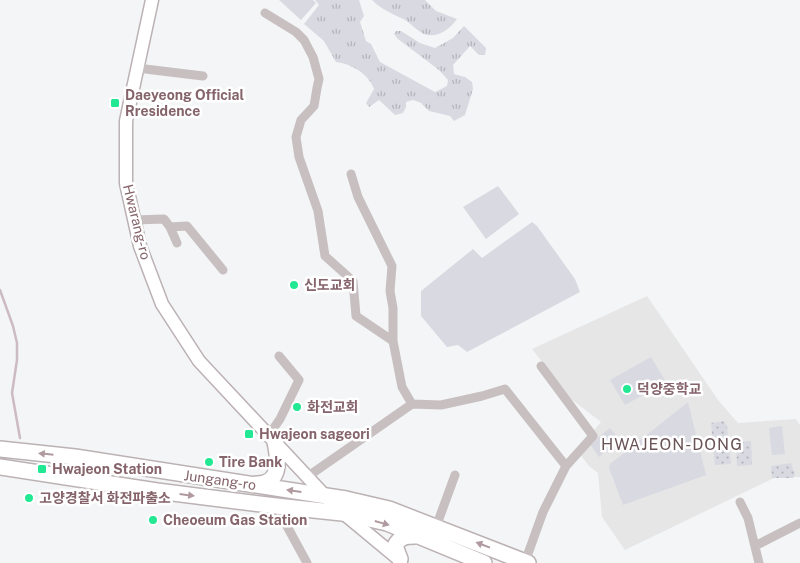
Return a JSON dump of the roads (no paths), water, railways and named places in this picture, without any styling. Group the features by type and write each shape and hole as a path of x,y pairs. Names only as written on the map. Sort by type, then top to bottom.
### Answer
{"main road":[{"name":"Hwarang-ro","path":"152,0 126,121 126,183 140,246 162,304 199,361 307,477 342,513 402,561"},
{"path":"246,484 261,484 274,475 278,465 272,439"},
{"name":"Jungang-ro","path":"0,449 74,457 325,495 389,509 526,562"},
{"name":"Jungang-ro","path":"0,467 81,481 342,513 387,523 484,563"},
{"path":"402,561 395,546 397,541 402,538 415,536"}],"street":[{"path":"265,13 296,32 304,40 313,58 318,78 314,106 301,120 296,137 299,157 318,211 325,256 353,281 356,316 393,342"},
{"path":"137,68 203,76"},
{"path":"351,174 358,197 392,266 390,291 393,308 393,342 402,387 412,404"},
{"path":"134,220 164,219 178,244"},
{"path":"170,228 187,226 223,270"},
{"path":"272,439 298,380 279,356"},
{"path":"526,562 543,512 566,466 593,436 541,366"},
{"path":"307,477 412,404 441,405 505,389 566,466"},
{"path":"436,527 454,475"},
{"path":"740,502 748,518 759,563"},
{"path":"276,506 307,563"},
{"path":"755,546 800,523"}],"waterway":[{"path":"0,290 17,343 17,360 12,393 20,438"}],"place":[{"name":"Daeyeong Official Rresidence","path":"115,103"},
{"name":"신도교회","path":"294,285"},
{"name":"덕양중학교","path":"627,389"},
{"name":"화전교회","path":"297,407"},
{"name":"Hwajeon sageori","path":"249,434"},
{"name":"Tire Bank","path":"209,462"},
{"name":"Hwajeon Station","path":"42,469"},
{"name":"고양경찰서 화전파출소","path":"29,498"},
{"name":"Cheoeum Gas Station","path":"153,520"}],"district":[{"name":"HWAJEON-DONG","path":"672,444"}]}
